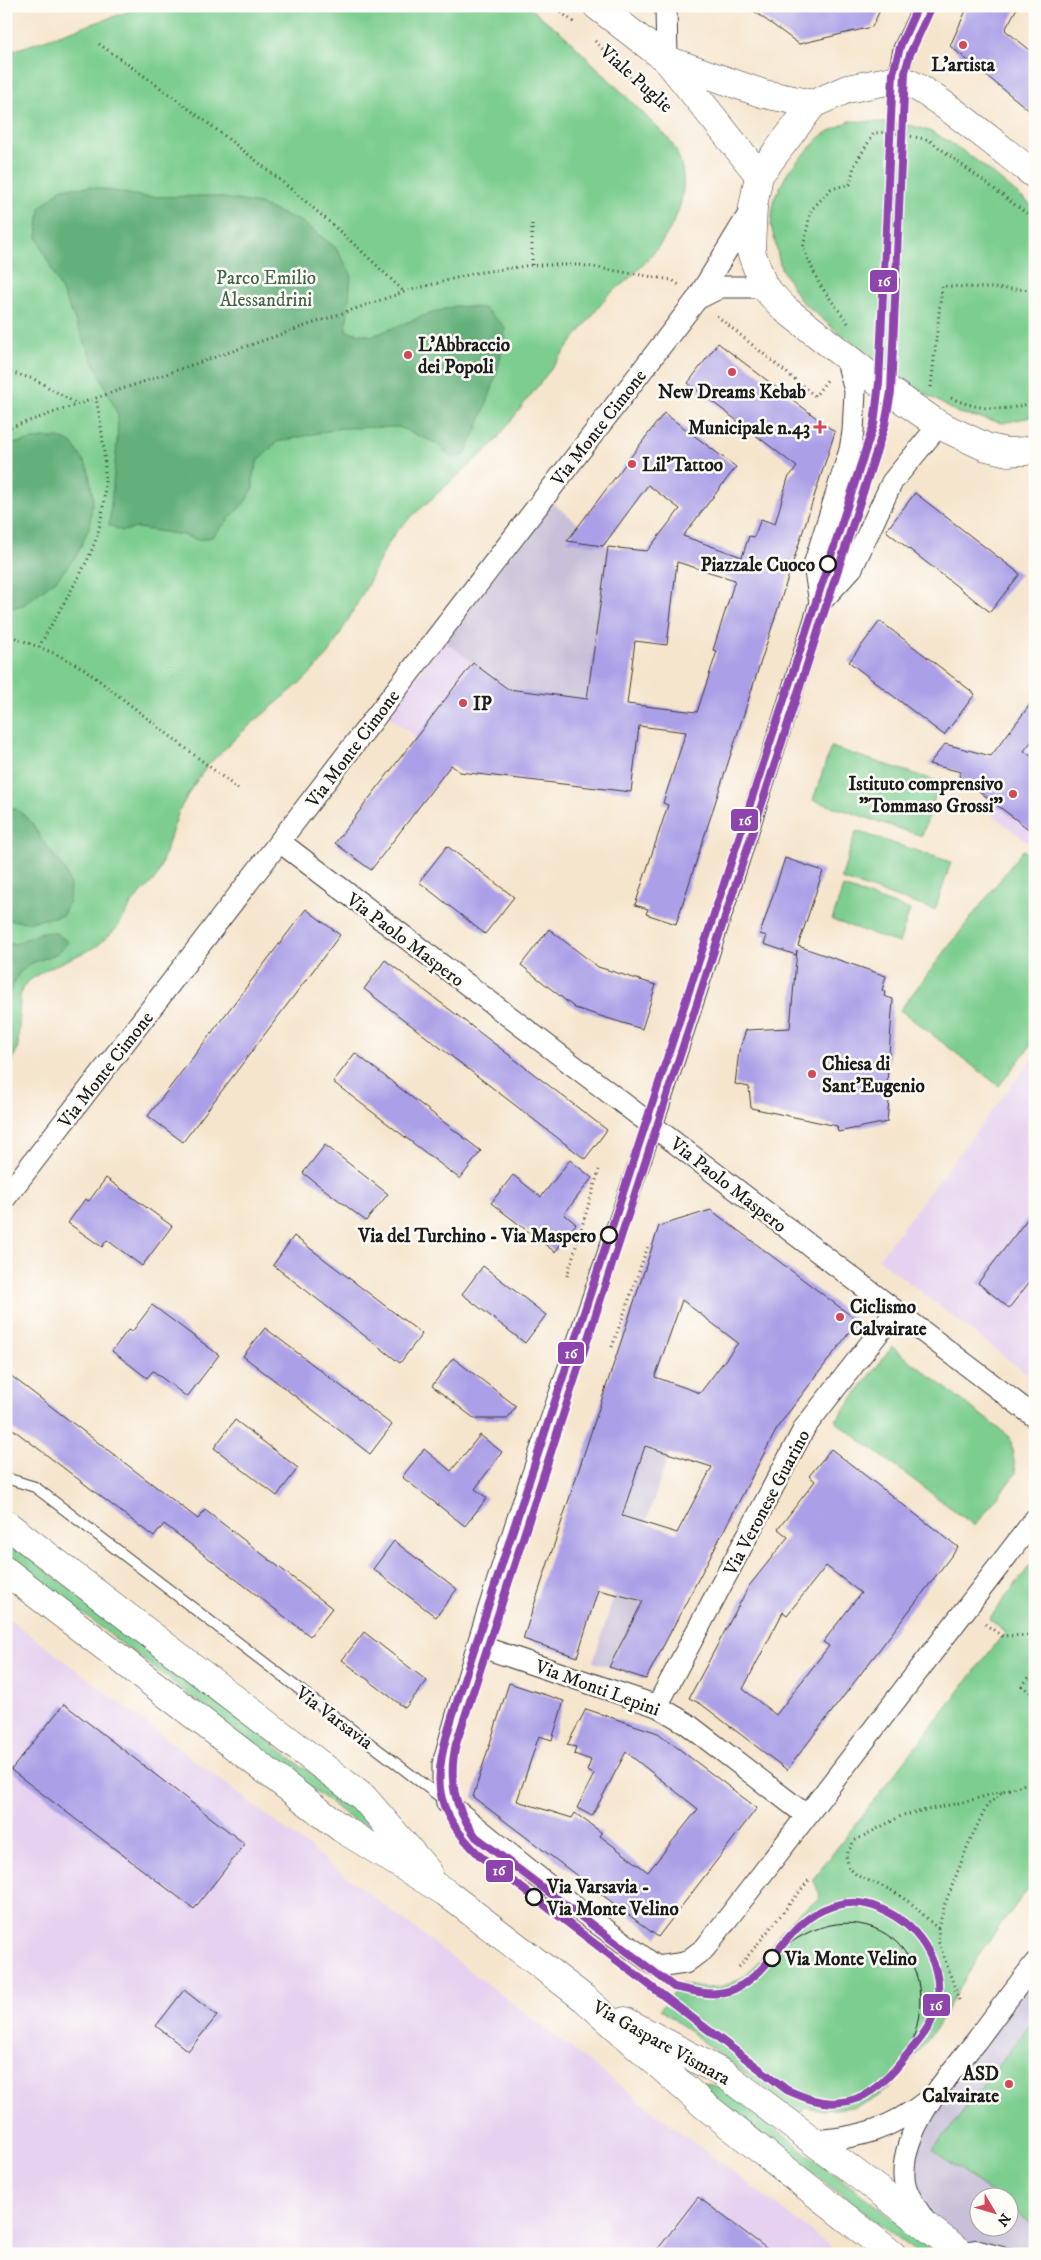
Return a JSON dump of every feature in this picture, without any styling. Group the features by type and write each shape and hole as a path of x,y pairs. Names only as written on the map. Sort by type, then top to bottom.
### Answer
{"street":[{"name":"Viale Puglie","path":"597,6 667,60 759,175"},
{"name":"Viale Puglie","path":"666,6 667,60"},
{"path":"898,80 904,49 924,6"},
{"name":"Viale Puglie","path":"667,60 764,94 813,104"},
{"path":"1035,175 933,97 905,80 847,89 813,104 759,175 752,207 751,252 764,287 785,308 886,389 939,425 986,447 1007,452 1026,451 1035,448"},
{"name":"Via Monte Cimone","path":"6,1197 697,300 752,207"},
{"name":"Via Monte Cimone","path":"697,300 721,287 764,287"},
{"path":"820,603 814,565 850,450 853,432 855,390 846,357"},
{"path":"447,1802 443,1780 444,1764 478,1646 563,1383 651,1125 820,603 852,568 892,482 939,425"},
{"name":"Via Paolo Maspero","path":"280,842 894,1312 1035,1417"},
{"name":"Via Veronese Guarino","path":"657,1706 805,1427 894,1312"},
{"path":"6,1524 364,1798 445,1892"},
{"path":"806,1815 1031,1533"},
{"path":"6,1571 341,1828 445,1892 584,1999"},
{"name":"Via Monti Lepini","path":"478,1646 657,1706 686,1724 806,1815"},
{"name":"Via Varsavia","path":"447,1802 576,1908 657,1967 686,1963 705,1948 806,1815"},
{"path":"930,2229 909,2196 903,2178 905,2159 912,2137 934,2095 1035,1963"},
{"name":"Via Gaspare Vismara","path":"584,1999 724,2074 960,2251"},
{"name":"Via Gaspare Vismara","path":"584,1999 704,2105 892,2254"},
{"path":"813,2141 840,2139 878,2131 911,2113 934,2095"}],"lane":[{"name":"Via Varsavia","path":"6,1478 35,1487 447,1802"},
{"path":"960,2251 976,2245 1010,2254"}],"path":[{"path":"531,6 539,12"},
{"path":"553,6 582,29"},
{"name":"Viale Puglie","path":"590,34 629,77 675,114"},
{"path":"99,44 198,115 260,165 370,258 404,292"},
{"path":"851,326 820,285 803,248 812,210 831,189 850,184 854,166 874,133 891,132 929,140 1035,220"},
{"path":"532,221 532,264"},
{"path":"6,429 404,292 475,273 532,264 580,265 672,280 815,396"},
{"path":"931,390 942,286 1035,290"},
{"path":"6,371 34,379 77,405"},
{"path":"946,396 982,408 1001,409 1025,405 1035,401"},
{"path":"38,647 86,562 101,518 104,494 105,452 96,398"},
{"path":"6,634 83,668 238,789"},
{"path":"567,1276 599,1170"},
{"path":"612,1347 648,1246"},
{"path":"1002,1636 1035,1635"},
{"path":"1035,1670 1022,1686 1035,1696"},
{"path":"938,1929 905,1899 891,1890 858,1876 849,1868 846,1856 854,1841 903,1815 968,1801 1035,1781"},
{"path":"959,2000 939,1943 938,1929 945,1904 970,1840 987,1806 1003,1791"},
{"path":"739,1967 809,1880"}],"shaded area":[{"path":"551,502 608,547 647,551 627,704 508,689 444,641"},
{"path":"444,641 508,689 642,705 631,792 460,772 387,715"},
{"name":"Istituto comprensivo \"Tommaso Grossi\"","path":"1035,737 1035,848 982,807"},
{"path":"1035,1055 1035,1380 878,1259"},
{"path":"592,1429 669,1453 646,1523 569,1498"},
{"path":"615,1593 681,1613 646,1679 593,1662"},
{"path":"6,1616 840,2254 6,2254"},
{"path":"1035,1966 1035,2254 968,2254 914,2196 916,2138"}],"green space":[{"name":"Parco Emilio Alessandrini","path":"145,6 527,6 562,33 668,138 680,160 683,182 680,204 672,225 659,246 643,265 608,295 493,444 396,532 386,547 368,584 329,654 306,678 242,732 208,765 191,789 179,811 157,877 133,902 117,928 96,947 45,970 27,982 22,989 20,998 18,1047 6,1074 6,53"},
{"path":"850,121 901,124 929,131 956,146 984,166 1035,208 1035,416 1003,423 958,413 919,390 833,328 800,300 781,268 771,225 774,199 789,170 822,135"},
{"path":"91,187 145,197 212,196 259,204 302,222 336,248 351,274 346,331 373,336 428,314 456,306 484,308 505,327 503,344 491,392 465,455 451,458 438,444 398,427 341,428 277,442 258,461 253,475 253,489 245,502 212,537 198,540 183,535 137,528 122,531 109,525 118,415 37,237 40,208 62,188"},
{"path":"44,438 59,438 72,443 88,468 93,498 89,528 77,555 57,579 23,605 6,609 6,445"},
{"path":"831,747 940,782 922,836 813,800"},
{"path":"6,807 17,809 33,824 40,837 66,872 70,886 69,901 63,915 30,922 6,920"},
{"path":"856,831 951,862 935,910 841,879"},
{"path":"1023,850 1035,859 1035,1040 999,1086 900,1010"},
{"path":"843,887 910,910 899,943 832,920"},
{"path":"42,932 56,933 68,942 58,953 30,964 19,973 6,1000 6,943 15,944"},
{"path":"892,1347 1010,1437 1016,1473 975,1526 835,1421"},
{"path":"6,1540 352,1805 388,1847 6,1555"},
{"path":"1035,1559 1035,1880 984,1947 936,2028 891,2087 875,2098 855,2107 823,2110 805,2107 800,2115 660,2009 680,1984 713,1988 730,1984 741,1978 758,1962 795,1917 818,1900 820,1895 813,1879 1005,1632 989,1619"},
{"name":"ASD Calvairate","path":"1035,2018 1035,2226 1018,2213 1018,2188 985,2188 933,2150"},
{"path":"700,2082 721,2087 939,2254 918,2254 698,2085"}],"building":[{"path":"747,6 882,6 872,27 799,44"},
{"path":"968,6 1018,6 1005,30 1035,54 1035,115 950,46"},
{"path":"718,343 835,432 676,924 646,914 648,909 635,905 668,805 663,803 686,732 639,726 631,792 460,772 451,765 371,870 335,843 473,663 508,689 587,699 608,547 647,551 680,509 648,485 603,546 567,541 664,413 736,467 683,536 742,557 749,536 754,537 761,519 775,524 788,478 797,467 688,383","holes":["677,562 735,580 713,650 717,651 697,712 627,704 635,641 667,645"]},
{"path":"915,493 1020,574 990,612 886,531"},
{"path":"880,621 975,694 944,735 849,662"},
{"path":"1035,698 1035,737 1024,751 1035,759 1035,834 959,776 961,772 929,764 945,744 991,756"},
{"path":"447,846 514,897 485,934 419,882"},
{"path":"785,858 823,871 798,946 886,976 882,990 885,992 884,996 893,999 886,1097 889,1101 887,1122 838,1132 837,1126 751,1108 749,1087 735,1084 739,1051 746,1030 790,1028 797,950 796,955 764,944 767,936 760,934"},
{"path":"306,909 340,935 183,1142 148,1116"},
{"path":"549,929 598,967 656,985 642,1029 575,1008 521,965"},
{"path":"385,960 607,1130 585,1159 364,989"},
{"path":"355,1053 481,1151 460,1179 333,1082"},
{"path":"325,1145 388,1194 366,1221 303,1173"},
{"path":"570,1160 592,1178 564,1214 576,1224 555,1252 491,1203 513,1175 541,1197"},
{"path":"106,1178 172,1226 142,1266 107,1240 102,1247 68,1223 85,1199 89,1201"},
{"path":"1035,1209 1035,1275 1009,1308 978,1283"},
{"path":"711,1210 858,1321 779,1425 646,1679 609,1667 643,1601 598,1590 577,1657 523,1639 659,1226","holes":["682,1300 738,1343 700,1393 655,1377","645,1446 712,1467 677,1533 622,1516"]},
{"path":"294,1236 422,1334 400,1363 273,1265"},
{"path":"483,1266 546,1315 525,1343 462,1294"},
{"path":"152,1305 219,1355 187,1397 153,1371 147,1378 112,1351 128,1330 132,1332"},
{"path":"265,1328 392,1425 370,1454 243,1356"},
{"path":"453,1358 516,1406 507,1419 475,1419 432,1386"},
{"path":"6,1372 198,1519 205,1510 332,1608 310,1636 164,1524 154,1537 6,1424"},
{"path":"235,1420 298,1468 277,1496 214,1448"},
{"path":"480,1435 502,1452 475,1489 487,1498 465,1526 402,1477 424,1449 451,1471"},
{"path":"831,1449 958,1547 787,1770 701,1704 689,1698 749,1586 788,1537 778,1529 815,1481 809,1476","holes":["826,1566 861,1593 823,1642 829,1646 776,1715 743,1689 783,1612 787,1615"]},
{"path":"394,1541 457,1589 436,1617 373,1569"},
{"path":"364,1632 427,1681 405,1708 342,1660"},
{"path":"509,1683 564,1701 552,1740 539,1736 517,1801 572,1818 575,1813 602,1833 600,1836 648,1872 698,1809 626,1752 592,1816 577,1808 594,1774 587,1771 591,1760 574,1754 576,1747 567,1745 586,1709 658,1733 757,1808 658,1937 473,1797"},
{"path":"64,1704 245,1844 194,1909 11,1770"},
{"path":"184,1990 217,2016 188,2051 156,2026"},
{"path":"698,2197 774,2254 654,2254"}],"tram line":[{"path":"772,1958 805,1934 837,1924 867,1926 892,1938 910,1960 919,1988 918,2023 903,2061"}],"transit line":[{"name":"16","path":"918,6 901,44 893,73 879,383 874,424 453,1714 446,1737 440,1774 440,1791 444,1806 452,1822 480,1856 787,2090 807,2098 828,2103 860,2097 884,2081 919,2040 933,2017 938,1984 935,1968 929,1953 909,1927 896,1917 869,1905 857,1903 839,1904 817,1913 803,1923 760,1970 748,1981 734,1989 727,1992 712,1993 696,1992 674,1987 476,1837 468,1826 458,1804 453,1781 453,1769 456,1744 885,425 891,392 905,72 910,54 932,6"}],"place":[{"name":"L'artista","path":"963,45"},
{"name":"L’Abbraccio dei Popoli","path":"408,355"},
{"name":"New Dreams Kebab","path":"732,372"},
{"name":"Municipale n.43","path":"820,427"},
{"name":"Lil'Tattoo","path":"632,464"},
{"name":"Piazzale Cuoco","path":"828,564"},
{"name":"IP","path":"463,703"},
{"name":"Istituto comprensivo \"Tommaso Grossi\"","path":"1013,794"},
{"name":"Chiesa di Sant’Eugenio","path":"812,1074"},
{"name":"Via del Turchino - Via Maspero","path":"609,1235"},
{"name":"Ciclismo Calvairate","path":"840,1317"},
{"name":"Via Varsavia - Via Monte Velino","path":"534,1897"},
{"name":"Via Monte Velino","path":"772,1958"},
{"name":"ASD Calvairate","path":"1009,2084"}]}
